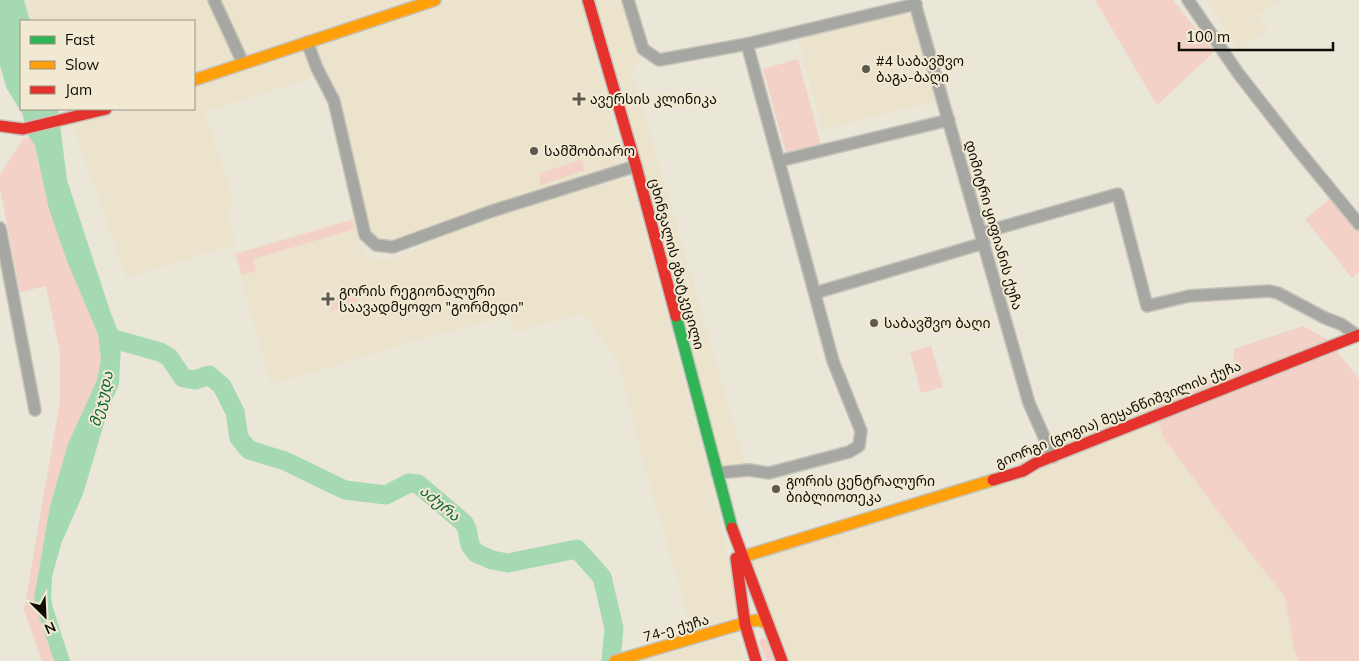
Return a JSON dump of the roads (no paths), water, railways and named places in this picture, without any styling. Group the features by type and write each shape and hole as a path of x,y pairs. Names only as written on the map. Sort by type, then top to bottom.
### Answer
{"main road":[{"path":"195,80 435,0"},
{"name":"ცხინვალის გზატკეცილი","path":"588,0 636,166 734,536 782,661"},
{"path":"0,126 24,129 102,110"},
{"name":"გიორგი (გოგია) მეყანწიშვილის ქუჩა","path":"742,556 1023,472 1053,457 1358,335"},
{"name":"ცხინვალის გზატკეცილი","path":"734,536 740,596 745,624 756,661"},
{"name":"74-ე ქუჩა","path":"618,660 751,621 767,622"}],"street":[{"path":"214,0 243,63"},
{"path":"628,0 642,49 659,60 747,44 915,2"},
{"path":"1188,0 1244,80 1359,224"},
{"name":"დიმიტრი ყიფიანის ქუჩა","path":"915,2 1029,402 1053,457"},
{"path":"307,42 317,68 334,101 365,235 376,245 393,247 492,211 636,166"},
{"path":"717,473 749,470 769,473 849,452 859,446 861,431 833,361 747,44"},
{"path":"779,161 949,120"},
{"path":"815,293 1118,194 1146,306 1188,296 1269,291 1278,293 1325,318 1341,324 1358,335"},
{"path":"0,228 35,410"}],"water":[{"path":"0,0 24,0 30,20 20,20 20,110 7,89 0,66"},
{"name":"მეჯუდა","path":"20,110 58,110 67,180 119,334 121,346 119,384 109,407 83,494 61,544 52,577 51,597 53,608 70,661 54,661 34,597 50,506 68,444 97,380 101,359 98,334 67,261 49,209 35,145 29,137"}],"waterway":[{"name":"აძურა","path":"110,338 160,352 169,357 183,378 195,380 209,375 222,386 235,412 239,438 249,450 285,461 345,490 386,495 409,483 418,484 464,523 470,545 476,553 492,560 508,563 577,549 602,577 614,628 611,661"}],"place":[{"name":"#4 საბავშვო ბაგა-ბაღი","path":"866,69"},
{"name":"ავერსის კლინიკა","path":"579,99"},
{"name":"სამშობიარო","path":"534,151"},
{"name":"გორის რეგიონალური საავადმყოფო \"გორმედი\"","path":"328,299"},
{"name":"საბავშვო ბაღი","path":"874,323"},
{"name":"გორის ცენტრალური ბიბლიოთეკა","path":"776,489"}]}
